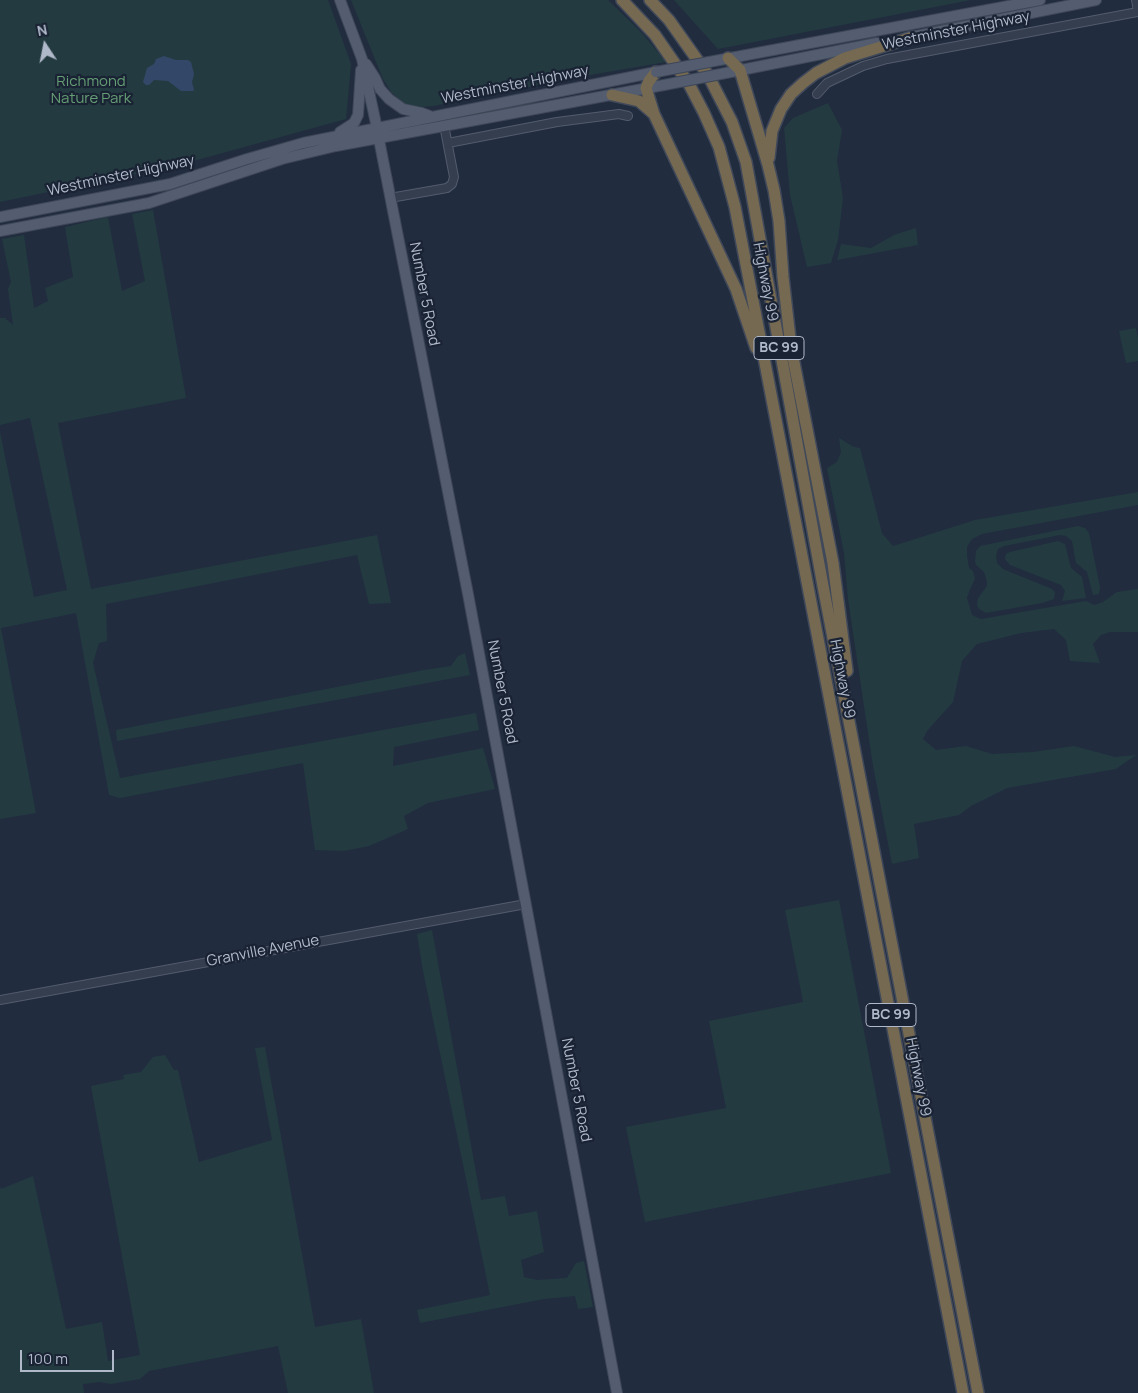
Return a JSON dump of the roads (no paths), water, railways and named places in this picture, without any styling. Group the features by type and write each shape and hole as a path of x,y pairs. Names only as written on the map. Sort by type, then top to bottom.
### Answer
{"highway":[{"name":"Highway 99","path":"622,0 655,35 674,60 704,113 719,147 735,207 963,1393"},
{"name":"Highway 99","path":"650,0 669,20 708,75 732,122 746,162 821,576 978,1393"},
{"path":"768,165 772,131 781,109 791,94 803,83 845,58 913,37"},
{"path":"723,59 740,70 768,165 779,221 791,347 833,563 848,683 850,720"},
{"path":"656,72 649,80 646,88 654,114 736,289 757,349 767,370"},
{"path":"612,95 639,101 654,114"}],"main road":[{"name":"Number 5 Road","path":"340,0 362,59 378,133 468,594 617,1393"},
{"name":"Westminster Highway","path":"0,231 149,203 282,160 336,146 431,117 723,59 1040,0"},
{"name":"Westminster Highway","path":"0,217 170,184 270,152 334,136 444,125 612,95 1096,0"},
{"path":"362,59 389,100 403,109 431,117"},
{"path":"334,136 349,127 358,115 362,59"}],"street":[{"path":"1136,0 1138,12"},
{"name":"Westminster Highway","path":"817,94 827,83 862,66 887,59 1138,12"},
{"path":"448,143 557,122 619,114 628,116"},
{"name":"Westminster Highway","path":"390,198 450,187 454,177 444,125"},
{"name":"Granville Avenue","path":"0,1000 526,904"}],"water":[{"path":"164,56 191,62 194,74 192,82 193,91 181,91 168,81 154,80 149,85 143,82 147,68 154,64 156,59"}],"park label":[{"name":"Richmond Nature Park","path":"91,90"}]}
